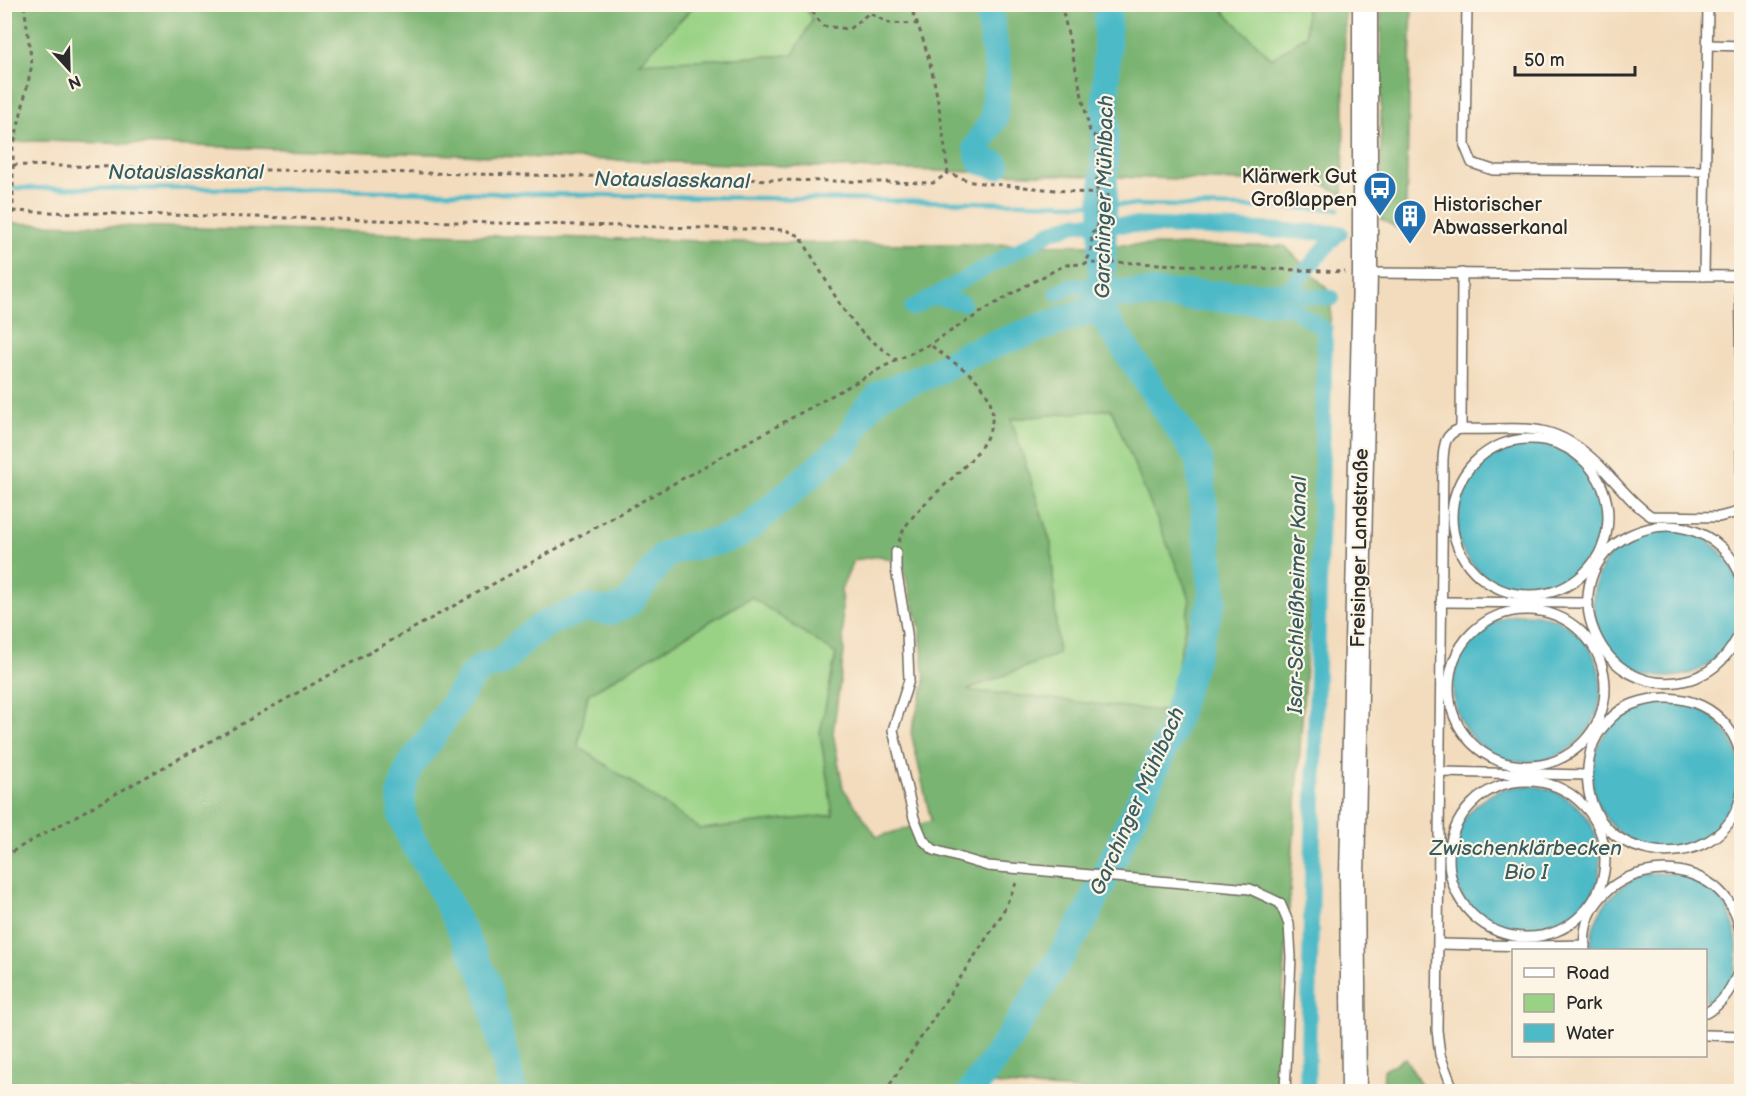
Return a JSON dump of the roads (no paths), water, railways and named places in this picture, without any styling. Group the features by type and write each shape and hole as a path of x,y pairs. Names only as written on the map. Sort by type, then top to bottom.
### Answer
{"main road":[{"name":"Freisinger Landstraße","path":"1354,1092 1355,272 1365,4"}],"lane":[{"path":"1467,4 1465,146 1472,163 1493,170 1705,171"},
{"path":"1704,276 1708,4"},
{"path":"1708,45 1742,46"},
{"path":"1355,272 1741,276 1742,509 1719,517 1670,521 1641,529 1624,538 1564,588 1538,595 1516,610 1491,618 1470,634 1455,657 1444,687 1450,708 1461,731 1478,750 1525,774 1560,788 1582,804 1616,836 1638,848 1671,852 1688,850 1711,838 1729,820 1741,792"},
{"path":"1461,429 1462,273"},
{"path":"1454,1092 1440,1056 1437,1030 1444,862 1440,772 1444,687 1441,602 1447,513 1443,445 1452,432 1461,429 1545,430 1565,437 1644,512 1698,532 1715,541 1729,555 1742,580"},
{"path":"1439,944 1585,948 1590,916 1604,877 1606,860 1589,794 1587,775 1606,686 1601,661 1597,647 1592,628 1588,603 1608,522 1605,495 1595,473 1580,452 1556,443 1531,438 1507,442 1484,453 1467,470 1447,513 1455,541 1466,564 1485,582 1568,621 1588,638 1597,647 1612,660 1633,675 1666,682 1683,681 1707,672 1727,655 1742,629"},
{"path":"896,552 896,570 907,633 909,680 893,730 914,818 923,840 934,850 988,866 1250,889 1280,903 1289,924 1291,957 1285,1092"},
{"path":"1441,602 1588,603"},
{"path":"1666,682 1666,697"},
{"path":"1742,760 1739,747 1726,724 1706,707 1681,698 1666,697 1654,697 1629,705 1608,720 1573,752 1487,791 1466,808 1453,829 1444,862 1460,901 1476,920 1498,933 1532,945 1576,921 1624,879 1648,870 1670,870 1697,876 1719,891 1735,913 1742,935"},
{"path":"1440,772 1587,775"},
{"path":"1670,870 1671,852"},
{"path":"1707,1012 1714,1009 1732,989 1742,965"},
{"path":"1707,1035 1742,1036"}],"water":[{"path":"1529,443 1557,448 1582,464 1598,489 1603,517 1598,545 1582,570 1557,586 1529,591 1501,586 1476,570 1460,545 1455,517 1460,489 1476,464 1501,448"},
{"path":"1667,529 1695,534 1720,550 1736,575 1741,603 1736,631 1720,656 1695,672 1667,677 1639,672 1614,656 1598,631 1593,603 1598,575 1614,550 1639,534"},
{"path":"1527,614 1555,619 1580,635 1596,660 1601,688 1596,716 1580,741 1555,757 1527,762 1499,757 1474,741 1458,716 1453,688 1458,660 1474,635 1499,619"},
{"name":"Zwischenklärbecken Bio I","path":"1666,701 1694,706 1707,713 1718,723 1728,734 1735,747 1740,775 1735,803 1728,816 1718,827 1707,837 1694,844 1666,849 1638,844 1625,837 1614,827 1604,816 1597,803 1592,775 1597,747 1604,734 1614,723 1625,713 1638,706"},
{"name":"Zwischenklärbecken Bio I","path":"1526,786 1555,791 1579,807 1595,831 1600,860 1595,889 1579,913 1555,929 1526,934 1497,929 1473,913 1457,889 1452,860 1457,831 1473,807 1497,791"},
{"name":"Zwischenklärbecken Bio I","path":"1673,873 1692,877 1709,886 1720,897 1728,911 1737,941 1734,973 1729,988 1707,1009 1707,949 1591,949 1594,925 1606,902 1625,884 1649,874"}],"waterway":[{"path":"988,4 998,71 994,118 977,147 981,161 996,165"},
{"name":"Garchinger Mühlbach","path":"971,1092 1010,1037 1087,915 1170,736 1213,597 1199,459 1104,317 1101,306 1108,4"},
{"name":"Notauslasskanal","path":"4,188 274,189 1339,209"},
{"path":"912,308 1053,231 1079,223 1340,233"},
{"path":"1092,224 1096,233 1102,238"},
{"path":"1289,290 1338,233"},
{"path":"1085,286 1092,277 1102,274"},
{"path":"1057,293 1069,287 1085,286 1289,290 1307,296 1332,298"},
{"path":"934,297 963,303"},
{"name":"Isar-Schleißheimer Kanal","path":"1101,299 1290,307 1325,330 1307,1092"},
{"path":"513,1092 486,980 437,881 412,840 402,816 401,792 410,766 471,677 484,666 501,663 526,637 549,622 586,608 611,611 629,603 665,555 681,548 720,541 739,534 847,443 864,412 881,394 934,373 965,355 1101,306"}],"place":[{"name":"Klärwerk Gut Großlappen","path":"1380,217"},
{"name":"Historischer Abwasserkanal","path":"1410,245"}]}
